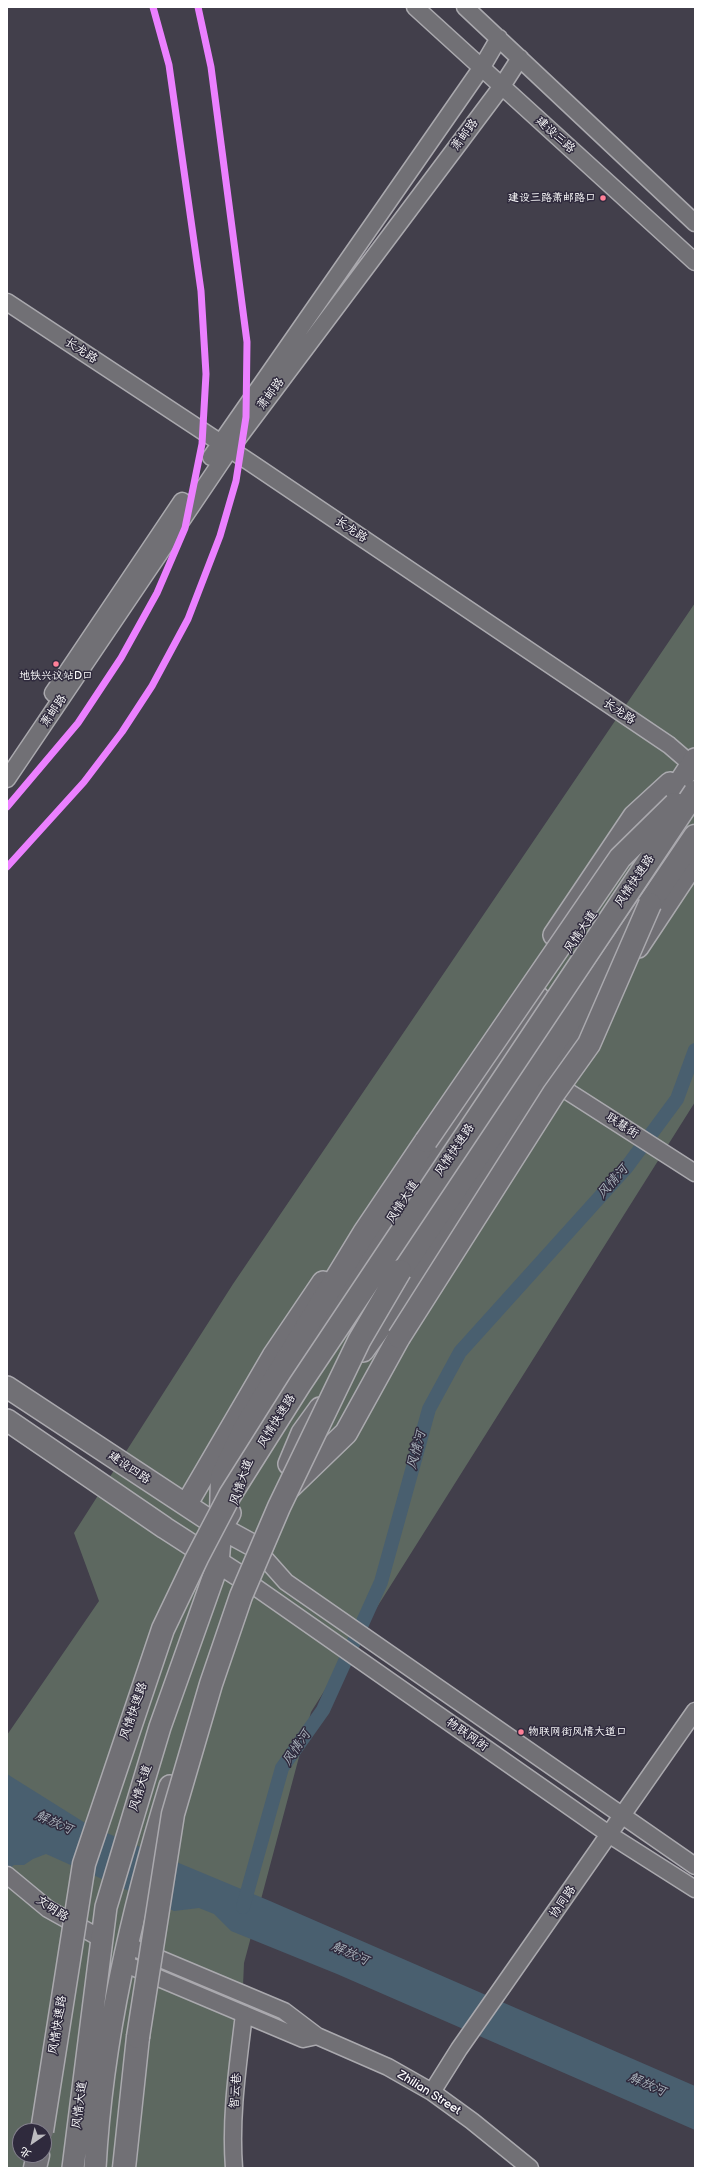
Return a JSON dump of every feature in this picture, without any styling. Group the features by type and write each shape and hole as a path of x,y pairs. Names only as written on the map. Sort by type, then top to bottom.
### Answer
{"highway":[{"path":"221,1528 222,1476 245,1428 364,1233 620,858 695,785"},
{"name":"风情快速路","path":"43,2123 84,1864 163,1629 197,1558 230,1495 300,1384 695,792"},
{"name":"风情快速路","path":"124,2168 138,2037 173,1814 211,1684 241,1596 279,1507 359,1341 400,1271 695,836"},
{"path":"274,1503 346,1434 399,1337 554,1093 589,1044 650,904"}],"main road":[{"path":"186,1505 274,1356 634,816 693,761"},
{"name":"风情大道","path":"73,2168 100,1938 106,1907 132,1815 160,1727 218,1564 221,1528 235,1505 258,1432 297,1365 693,761"},
{"name":"风情大道","path":"95,2168 97,2126 132,1918 156,1833 228,1607 274,1503 302,1433 395,1307 695,862"},
{"name":"建设四路","path":"7,1387 221,1528 254,1546"},
{"path":"7,1420 218,1564 241,1577"}],"street":[{"name":"建设三路","path":"415,7 695,262"},
{"path":"465,7 695,223"},
{"name":"萧邮路","path":"7,762 225,446 482,67 499,38"},
{"name":"萧邮路","path":"7,779 225,446 502,86 520,58"},
{"name":"长龙路","path":"7,302 225,446 693,761"},
{"name":"联慧街","path":"549,1079 695,1173"},
{"name":"物联网街","path":"254,1546 286,1582 622,1817 695,1866"},
{"name":"物联网街","path":"241,1577 610,1835 695,1889"},
{"name":"协同路","path":"432,2092 459,2049 610,1835 695,1711"},
{"name":"文明路","path":"7,1875 48,1909 100,1938"},
{"name":"Zhilian Street","path":"125,1954 244,2014 303,2038 317,2036"},
{"name":"Zhilian Street","path":"125,1954 284,2011 317,2036 388,2067 432,2092 472,2121 530,2168"},
{"name":"智云巷","path":"234,2168 232,2144 244,2014"}],"shaded area":[{"path":"695,603 695,1102 311,1712 244,1963 235,2168 7,2168 7,1735 99,1601 74,1533 233,1284"}],"water":[{"name":"解放河","path":"7,1774 90,1826 270,1901 695,2086 695,2130 337,1974 231,1931 214,1914 199,1908 174,1911 46,1854 33,1859 24,1865 14,1865 7,1870"}],"waterway":[{"name":"风情河","path":"243,1907 282,1768 323,1710 381,1582 429,1409 460,1352 626,1168 677,1099 695,1050"}],"transit line":[{"path":"7,807 78,723 121,658 157,593 185,528 202,444 206,374 201,291 169,65 153,7"},
{"path":"7,867 84,782 122,732 152,686 188,619 220,536 236,481 246,417 247,342 211,67 198,7"}],"place":[{"name":"建设三路萧邮路口","path":"603,198"},
{"name":"地铁兴议站D口","path":"56,664"},
{"name":"物联网街风情大道口","path":"521,1732"}]}
